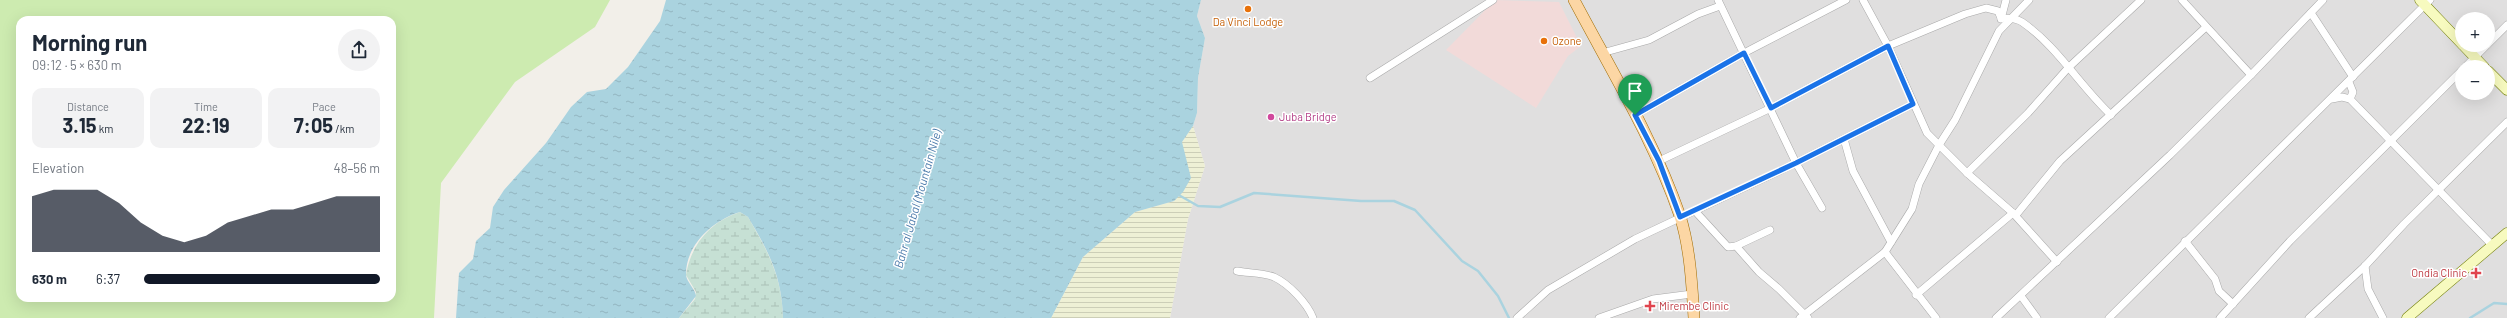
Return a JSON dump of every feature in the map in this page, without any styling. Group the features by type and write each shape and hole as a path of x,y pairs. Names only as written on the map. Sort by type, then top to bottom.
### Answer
{"main road":[{"path":"1574,0 1659,161 1680,217 1692,294 1694,318"},
{"path":"2425,2 2455,35"},
{"path":"2470,52 2478,60"},
{"path":"2495,78 2507,90"},
{"path":"2407,318 2507,233"}],"street":[{"path":"1370,78 1494,0"},
{"path":"1635,115 1744,53 1846,0"},
{"path":"1863,0 1888,46 1927,133 1967,173 2014,214 2057,262"},
{"path":"1999,32 2006,0"},
{"path":"1736,246 1759,272 1804,317 1885,252 1912,209 1919,184 1939,145 1955,120 1999,32 2010,18 2029,0"},
{"path":"1967,173 2028,113 2068,68 2141,0"},
{"path":"2182,0 2251,75"},
{"path":"1996,318 2057,262 2251,75 2323,0"},
{"path":"2109,318 2185,241 2332,99 2425,2"},
{"path":"1602,53 1649,40 1719,3 1771,108 1796,163 1822,208"},
{"path":"1659,161 1771,108 1888,46 1960,15 1986,8 1998,11 2001,18"},
{"path":"2311,13 2351,79 2353,92 2350,99"},
{"path":"2001,18 2010,18 2021,21 2048,44 2094,99 2111,114"},
{"path":"2495,38 2507,25"},
{"path":"1916,295 2014,214 2060,161 2206,27"},
{"path":"2472,60 2480,52"},
{"path":"2220,318 2290,241 2455,77"},
{"path":"2332,99 2342,97 2350,99 2493,246"},
{"path":"1517,318 1548,290 1635,239 1796,163 1913,104"},
{"path":"2309,318 2365,266 2404,224 2507,122"},
{"path":"1844,139 1853,171 1891,242"},
{"path":"1694,211 1728,247 1736,246 1770,230"},
{"path":"2185,241 2215,279 2219,290 2233,304"},
{"path":"1885,252 1916,295 1936,318"},
{"path":"2365,266 2368,289 2383,318"},
{"path":"1237,271 1274,277 1298,296 1309,309 1313,318"},
{"path":"1599,318 1653,299 1692,294"},
{"path":"2021,296 2037,318"}],"shaded area":[{"path":"1201,0 2507,0 2507,318 1170,318 1188,219 1205,166 1193,126 1197,113 1198,78 1205,38 1197,16"},
{"path":"1495,0 1559,2 1581,46 1568,56 1536,108 1446,50"}],"green space":[{"path":"0,0 610,0 595,27 515,82 441,183 434,318 0,318"},
{"path":"1193,126 1205,166 1188,219 1170,318 1051,318 1083,257 1135,212 1174,201 1182,142"},
{"path":"740,212 748,217 773,265 780,289 783,318 679,318 695,299 696,292 686,275 692,253 697,244 711,228 729,216"}],"water":[{"name":"Bahr al Jabal (Mountain Nile)","path":"666,0 1201,0 1197,16 1205,38 1198,78 1197,113 1193,126 1182,142 1191,178 1183,192 1174,201 1135,212 1083,257 1051,318 783,318 780,290 773,265 748,217 740,212 711,227 696,243 687,263 686,277 696,296 679,318 456,318 459,273 473,259 476,241 490,228 493,207 504,190 546,143 571,107 587,92 606,89 628,67 660,21"}],"waterway":[{"path":"1177,194 1198,206 1220,207 1254,193 1361,201 1394,201 1415,210 1462,261 1478,271 1498,296 1509,318"},
{"path":"2470,318 2494,303 2507,304"}],"place":[{"name":"Da Vinci Lodge","path":"1248,9"},
{"name":"Ozone","path":"1544,41"},
{"name":"Juba Bridge","path":"1271,117"},
{"name":"Ondia Clinic","path":"2476,273"},
{"name":"Mirembe Clinic","path":"1650,306"}],"route":[{"path":"1888,46 1913,104 1796,163 1680,217 1659,161 1635,115 1744,53 1771,108 1888,46"}]}
